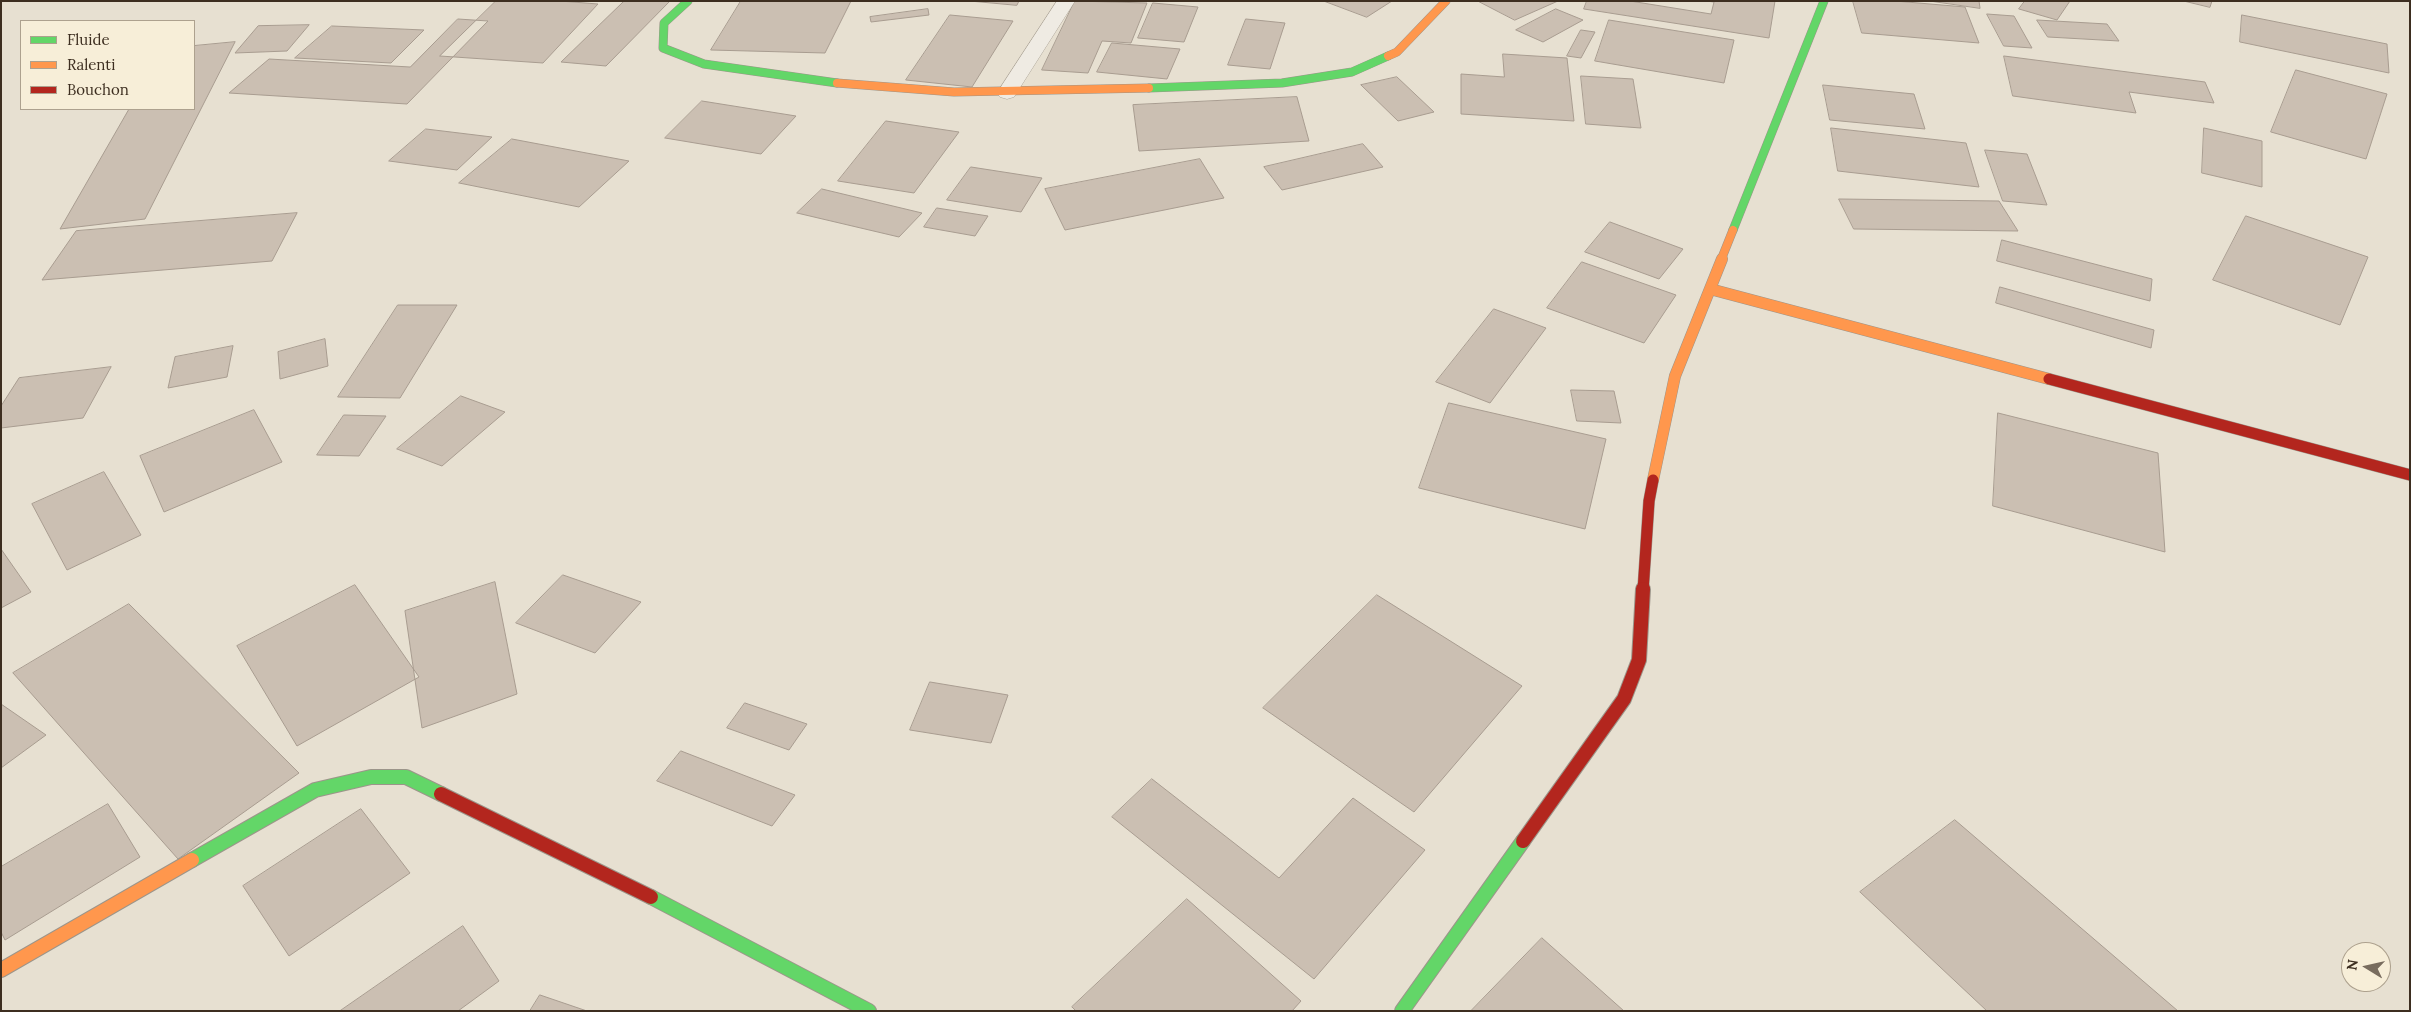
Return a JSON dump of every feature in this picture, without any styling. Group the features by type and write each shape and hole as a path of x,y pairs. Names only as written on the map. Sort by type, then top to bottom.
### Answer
{"street":[{"path":"688,1 664,23 663,48 704,64 866,87 1007,93 1282,84 1352,72 1397,52 1446,1"},
{"path":"1007,93 1066,1"},
{"path":"1402,1011 1624,699 1639,660 1649,501 1675,376 1824,1"},
{"path":"1710,289 2410,475"},
{"path":"1,970 315,790 371,777 406,777 658,900 869,1011"}],"building":[{"path":"496,1 560,1 598,4 543,63 440,56"},
{"path":"620,1 670,1 606,66 561,62 623,2"},
{"path":"741,1 851,1 825,53 711,50"},
{"path":"970,1 1019,1 1017,5"},
{"path":"1075,1 1147,3 1131,43 1102,41 1088,73 1042,70"},
{"path":"1324,1 1392,1 1367,17"},
{"path":"1478,1 1558,1 1515,20"},
{"path":"1587,1 1630,1 1711,14 1714,2 1706,1 1775,1 1769,38 1584,9"},
{"path":"1853,1 1895,1 1965,7 1979,43 1862,33"},
{"path":"1930,1 1979,1 1980,8"},
{"path":"2025,1 2070,1 2057,20 2019,9"},
{"path":"2184,1 2212,1 2210,7"},
{"path":"1153,3 1198,7 1184,42 1138,38"},
{"path":"928,9 929,15 871,22 870,17"},
{"path":"1556,9 1583,20 1543,42 1516,30"},
{"path":"1987,14 2014,16 2032,48 2004,46"},
{"path":"950,15 1013,21 972,87 906,80"},
{"path":"2242,15 2387,44 2389,73 2240,42"},
{"path":"458,19 488,21 407,104 229,93 269,59 410,67"},
{"path":"1246,19 1285,23 1270,69 1228,65"},
{"path":"1609,20 1734,40 1724,83 1595,61"},
{"path":"2037,20 2107,24 2119,41 2048,37"},
{"path":"309,25 287,51 235,53 258,26"},
{"path":"332,26 424,30 391,63 295,58"},
{"path":"1581,30 1595,32 1581,58 1567,56"},
{"path":"235,42 145,219 60,229 128,110 195,110 195,46"},
{"path":"1112,43 1180,49 1167,79 1097,72"},
{"path":"1503,54 1567,58 1574,121 1461,114 1461,74 1504,77"},
{"path":"2004,56 2205,82 2214,103 2129,92 2136,113 2013,96"},
{"path":"2296,70 2387,94 2366,159 2271,132"},
{"path":"1581,76 1633,79 1641,128 1586,124"},
{"path":"1397,77 1434,112 1398,121 1361,85"},
{"path":"1823,85 1914,94 1925,129 1830,120"},
{"path":"1297,97 1309,141 1139,151 1133,105"},
{"path":"702,101 796,116 761,154 665,138"},
{"path":"886,121 959,132 914,193 838,181"},
{"path":"1831,128 1966,143 1979,187 1838,171"},
{"path":"2204,128 2262,141 2262,187 2202,173"},
{"path":"426,129 492,137 457,170 389,161"},
{"path":"512,139 629,161 579,207 459,183"},
{"path":"1363,144 1383,167 1282,190 1264,167"},
{"path":"1985,150 2027,154 2047,205 2003,201"},
{"path":"1200,159 1224,198 1065,230 1045,189"},
{"path":"971,167 1042,178 1021,212 947,200"},
{"path":"822,189 922,213 899,237 797,213"},
{"path":"1839,199 1999,201 2018,231 1854,229"},
{"path":"937,208 988,216 975,236 924,227"},
{"path":"297,213 272,261 42,280 76,231"},
{"path":"2246,216 2368,257 2340,325 2213,280"},
{"path":"1610,222 1683,249 1659,279 1585,252"},
{"path":"2002,240 2152,279 2150,301 1997,261"},
{"path":"1582,262 1676,295 1644,343 1547,308"},
{"path":"2000,287 2154,330 2151,348 1996,303"},
{"path":"398,305 457,305 400,398 338,397"},
{"path":"1494,309 1546,328 1490,403 1436,382"},
{"path":"325,339 328,366 280,379 278,352"},
{"path":"233,346 227,377 168,388 175,357"},
{"path":"111,367 83,418 1,428 1,406 19,378"},
{"path":"1571,390 1614,391 1621,423 1577,421"},
{"path":"461,396 505,412 442,466 397,449"},
{"path":"1449,403 1606,439 1585,529 1419,488"},
{"path":"254,410 282,462 164,512 140,456"},
{"path":"1998,413 2158,453 2165,552 1993,506"},
{"path":"344,415 386,416 359,456 317,455"},
{"path":"104,472 141,535 67,570 32,504"},
{"path":"1,549 31,592 1,608"},
{"path":"563,575 641,602 595,653 516,623"},
{"path":"495,582 517,694 422,728 405,611"},
{"path":"355,585 419,677 297,746 237,646"},
{"path":"1377,595 1522,686 1414,812 1263,708"},
{"path":"129,604 299,773 178,859 13,673"},
{"path":"930,682 1008,695 991,743 910,730"},
{"path":"745,703 807,724 789,750 727,728"},
{"path":"1,704 46,735 1,768"},
{"path":"681,751 795,795 772,826 657,781"},
{"path":"1152,779 1279,878 1353,798 1425,850 1314,979 1112,817"},
{"path":"108,804 140,857 5,940 1,932 1,867"},
{"path":"361,809 410,873 289,956 243,886"},
{"path":"1955,820 2178,1011 1987,1011 1860,892"},
{"path":"1187,899 1301,1001 1292,1011 1076,1011 1072,1007"},
{"path":"463,926 499,981 458,1011 340,1011"},
{"path":"1542,938 1624,1011 1471,1011"},
{"path":"540,995 587,1011 530,1011"}],"traffic: fast":[{"path":"688,1 664,23 663,48 704,64 837,83"},
{"path":"1733,230 1824,1"},
{"path":"1149,88 1282,83 1352,72 1388,56"},
{"path":"192,860 315,790 371,777 406,777 441,794"},
{"path":"1402,1011 1523,841"},
{"path":"651,897 869,1011"}],"traffic: slow":[{"path":"1388,56 1397,52 1446,1"},
{"path":"837,83 915,91 993,93 1149,88"},
{"path":"1653,480 1675,376 1733,230"},
{"path":"1710,289 2049,379"},
{"path":"1,970 192,860"}],"traffic: jam":[{"path":"2049,379 2410,475"},
{"path":"1523,841 1624,699 1639,660 1649,501 1653,480"},
{"path":"441,794 651,897"}]}
